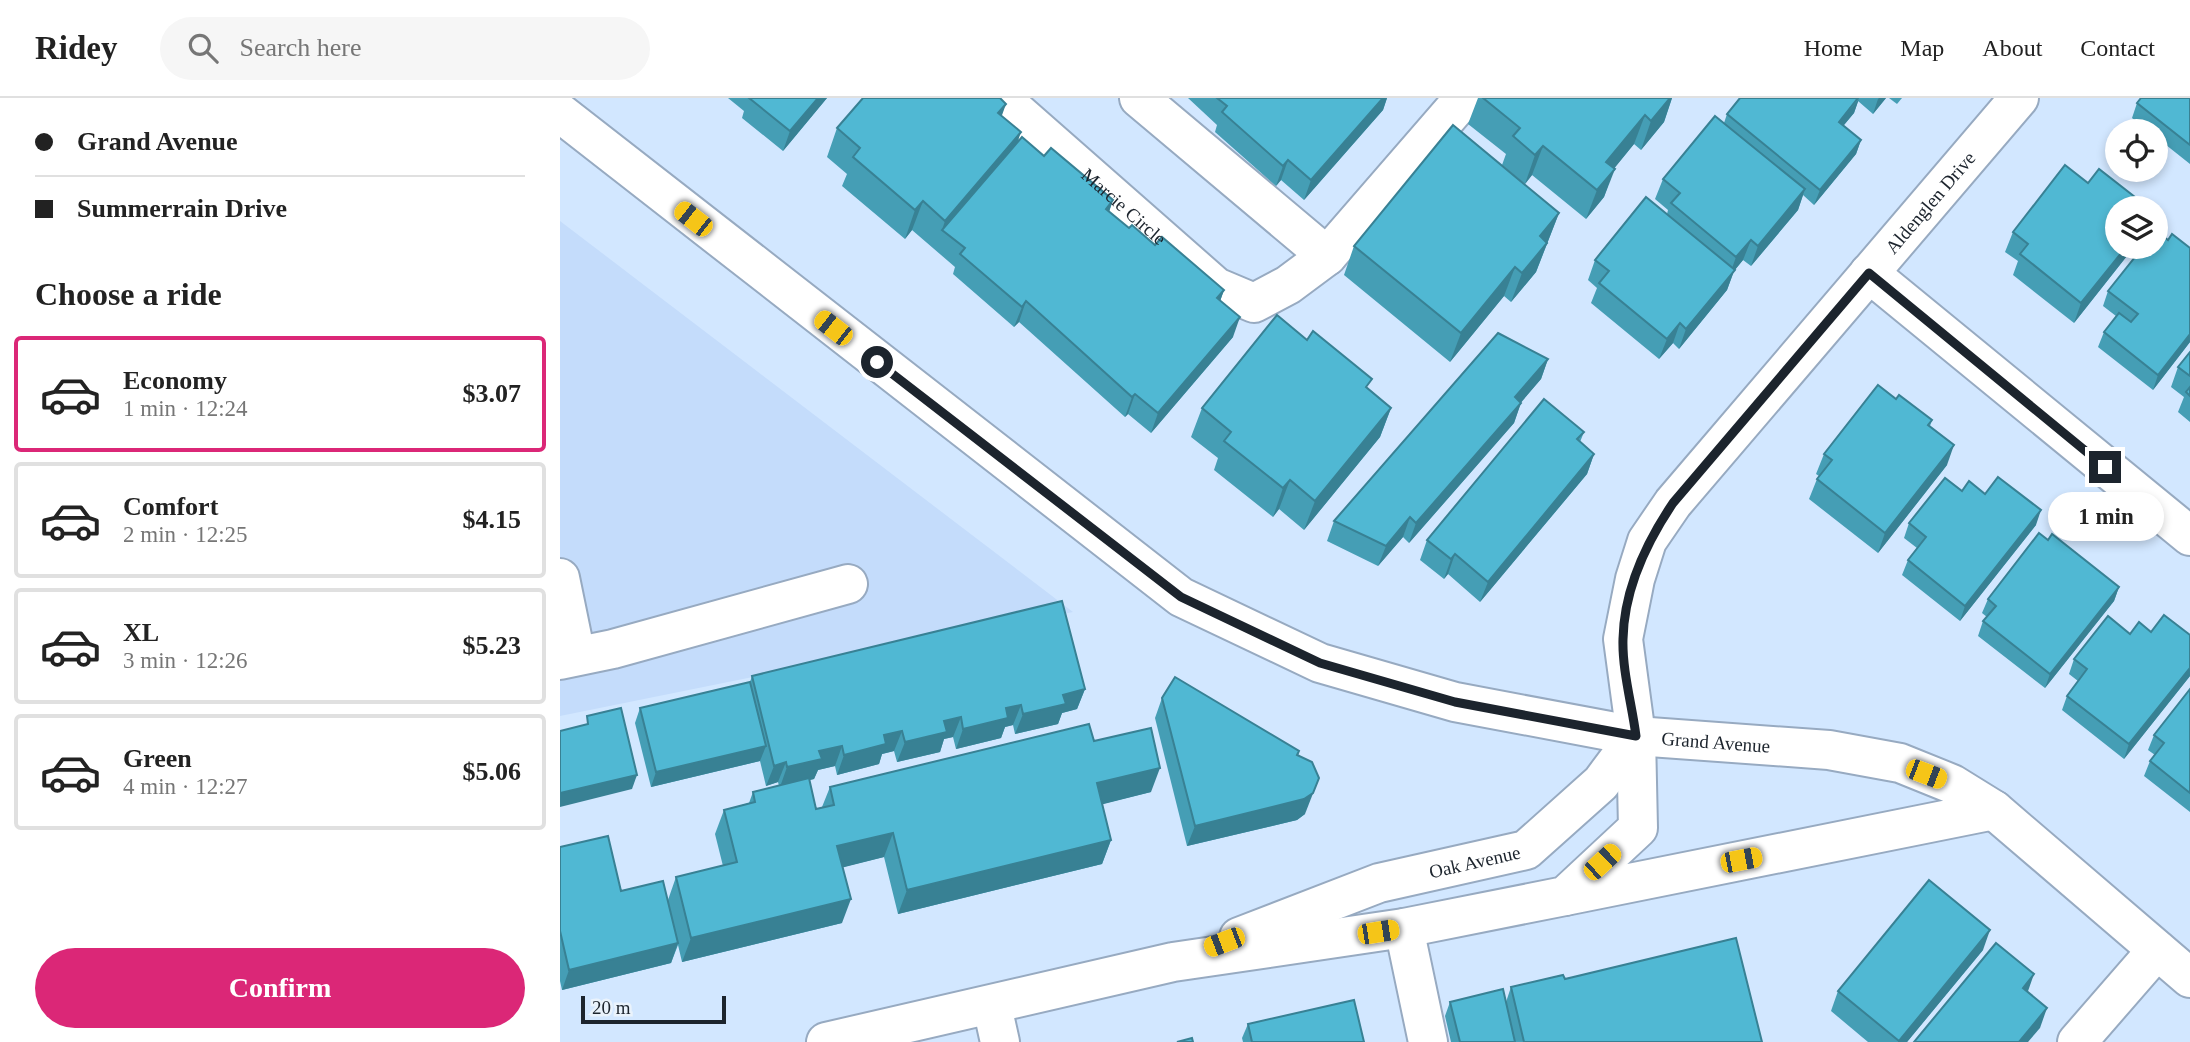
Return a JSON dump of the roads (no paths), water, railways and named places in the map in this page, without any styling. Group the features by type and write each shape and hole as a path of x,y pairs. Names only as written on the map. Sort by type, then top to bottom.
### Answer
{"street":[{"name":"Marcie Circle","path":"1001,98 1216,287 1254,303 1288,285 1327,256 1464,98"},
{"path":"1139,98 1327,256"},
{"name":"Aldenglen Drive","path":"1636,736 1623,639 1634,579 1647,541 1673,503 2019,98"},
{"name":"Grand Avenue","path":"560,113 1181,597 1320,663 1455,702 1636,736 1829,750 1900,763 1952,784 1994,810 2190,978"},
{"path":"1869,273 2190,536"},
{"path":"560,578 568,658 848,584"},
{"path":"1565,896 1638,828 1636,736"},
{"name":"Oak Avenue","path":"826,1042 996,1024 1173,962 1379,883 1526,850 1601,783 1636,736"},
{"name":"Oak Avenue","path":"1173,962 1404,928 1994,810"},
{"path":"1404,928 1428,1042"},
{"path":"2077,1042 2157,950"}]}
